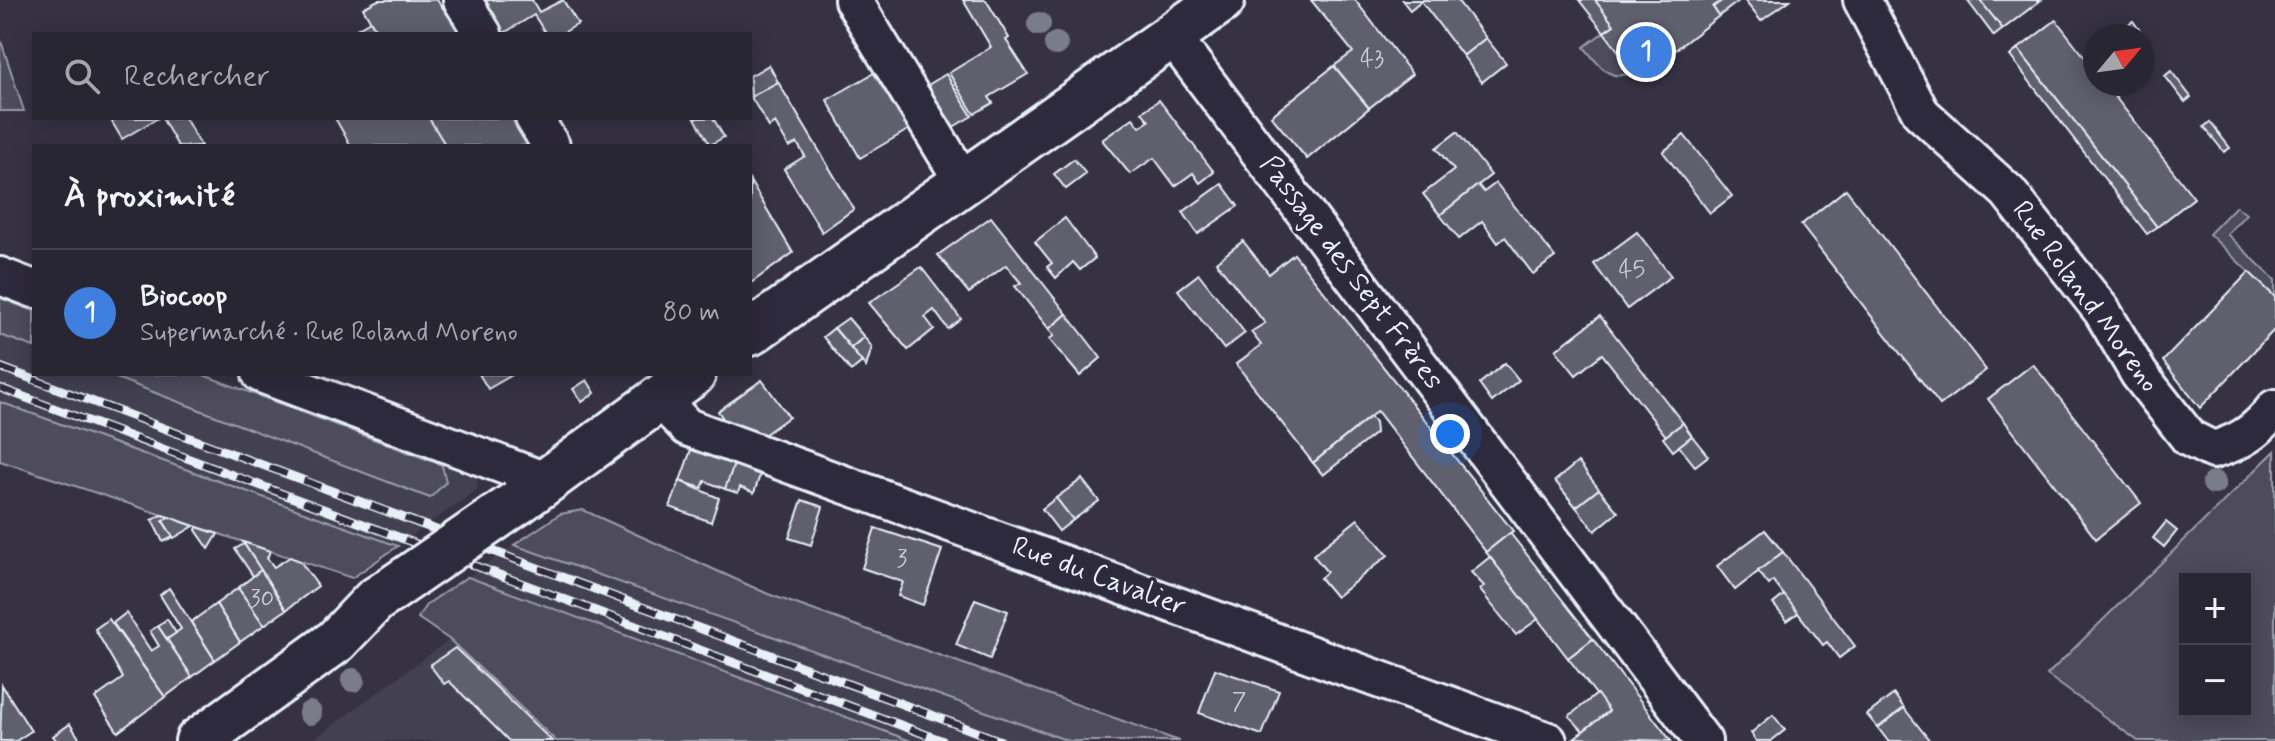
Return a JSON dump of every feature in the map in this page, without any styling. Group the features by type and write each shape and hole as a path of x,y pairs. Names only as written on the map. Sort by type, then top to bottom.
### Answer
{"main road":[{"path":"752,332 1222,0"},
{"path":"198,741 336,641 375,600 533,492 683,381"}],"street":[{"path":"462,0 482,32"},
{"path":"853,0 964,183"},
{"name":"Rue Roland Moreno","path":"1862,0 1921,113 2015,201 2102,311 2139,374 2189,438 2213,450 2234,444 2258,430 2275,408"},
{"name":"Passage des Sept Frères","path":"1171,35 1703,741"},
{"path":"535,120 550,144"},
{"path":"0,276 32,288"},
{"path":"266,376 533,492"},
{"name":"Rue du Cavalier","path":"683,381 687,427 1548,741"}],"shaded area":[{"path":"1604,32 1634,71 1626,75 1611,74 1584,47"},
{"path":"0,38 24,111 0,111"},
{"path":"2236,206 2246,214 2227,234 2275,280 2275,297 2209,234"},
{"path":"0,298 32,310 32,376 206,376 477,478 477,490 352,578 0,461"},
{"path":"0,298 32,310 32,346 0,335"},
{"path":"111,376 206,376 442,465 446,482 430,498"},
{"path":"0,402 398,546 352,578 0,461"},
{"path":"2275,451 2275,741 2138,741 2047,675"},
{"path":"583,510 768,594 1179,741 311,741 449,640 418,618 426,605 560,514"},
{"path":"583,510 768,594 1179,741 1069,741 514,545 560,514"},
{"path":"467,577 911,741 556,741 450,640 418,618 426,605"}],"building":[{"path":"378,0 437,0 461,32 377,32 363,8"},
{"path":"484,0 532,0 539,12 563,0 578,24 564,32 545,32 534,15 503,32"},
{"path":"963,0 986,0 1028,74 989,97 993,103 974,114 949,73 991,47"},
{"path":"1311,0 1355,0 1412,74 1369,108 1334,66 1353,52"},
{"path":"1402,0 1457,0 1486,38 1463,56 1421,1 1410,10"},
{"path":"1579,0 1595,0 1614,25 1604,32"},
{"path":"1595,0 1723,0 1713,7 1719,16 1639,78 1604,32 1614,25"},
{"path":"1723,0 1740,0 1719,16 1713,7"},
{"path":"1744,0 1790,0 1761,21"},
{"path":"1967,0 1980,0 2003,29 1994,36"},
{"path":"1980,0 2041,0 2003,29"},
{"path":"2056,20 2083,55 2083,96 2114,96 2194,198 2157,227 2018,49"},
{"path":"370,21 377,32 351,32"},
{"path":"1486,38 1506,63 1482,82 1463,56"},
{"path":"2018,49 2157,227 2147,234 2010,56"},
{"path":"769,65 778,82 752,96 752,75"},
{"path":"1334,66 1369,108 1307,159 1271,116"},
{"path":"879,70 913,127 860,158 827,100"},
{"path":"2171,71 2191,97 2185,102 2165,76"},
{"path":"946,74 972,116 948,130 923,88"},
{"path":"778,82 854,209 822,232 784,169 805,156 797,143 789,147 775,123 769,127 752,96"},
{"path":"1159,100 1214,172 1200,183 1193,173 1175,186 1154,158 1130,174 1102,140 1133,118 1140,127 1149,121 1142,112"},
{"path":"116,120 155,120 122,139 112,122"},
{"path":"163,120 186,120 200,144 177,144"},
{"path":"336,120 430,120 445,144 350,144"},
{"path":"430,120 513,120 528,144 445,144"},
{"path":"696,120 714,120 724,137 709,144"},
{"path":"2210,122 2230,148 2224,152 2204,127"},
{"path":"1457,132 1491,175 1440,215 1423,194 1454,170 1436,148"},
{"path":"1684,135 1732,196 1710,213 1663,152"},
{"path":"1074,159 1086,174 1066,189 1054,174"},
{"path":"1496,183 1555,257 1533,274 1505,237 1498,243 1482,221 1459,239 1440,215 1478,185 1484,192"},
{"path":"752,184 793,253 752,282"},
{"path":"1222,184 1238,206 1198,234 1183,212"},
{"path":"1846,189 1986,370 1940,405 1801,225"},
{"path":"991,217 1067,314 1049,329 1015,286 1021,283 1006,265 969,293 938,255"},
{"path":"1065,218 1095,258 1080,270 1073,262 1056,278 1047,267 1052,263 1035,242"},
{"path":"1637,232 1671,276 1627,309 1594,264"},
{"path":"1243,241 1269,274 1294,254 1513,531 1486,552 1377,411 1313,463 1236,364 1261,345 1251,332 1265,323 1216,262"},
{"path":"921,267 961,319 948,329 934,310 925,317 934,329 908,350 869,303"},
{"path":"2249,272 2275,297 2275,329 2200,408 2163,361"},
{"path":"1199,274 1245,333 1224,349 1178,290"},
{"path":"1067,314 1101,358 1080,376 1049,339 1054,336 1049,329"},
{"path":"1600,316 1683,423 1666,436 1602,354 1576,375 1556,350"},
{"path":"848,318 864,337 851,348 834,328"},
{"path":"834,328 862,362 851,371 823,337"},
{"path":"864,337 872,347 866,367 851,348"},
{"path":"1505,363 1519,380 1492,402 1479,384"},
{"path":"2033,364 2141,503 2096,539 1988,399"},
{"path":"480,376 510,376 488,389"},
{"path":"587,380 595,393 582,402 573,389"},
{"path":"762,380 789,417 757,440 732,432 718,411"},
{"path":"1370,417 1375,422 1376,433 1323,475 1313,463"},
{"path":"1683,423 1692,436 1673,451 1663,438"},
{"path":"1692,436 1708,456 1695,466 1679,446"},
{"path":"692,447 735,462 725,489 705,481 702,488 680,481"},
{"path":"735,462 761,472 754,493 740,487 738,493 725,489"},
{"path":"1578,462 1599,489 1576,507 1555,481"},
{"path":"1082,479 1099,501 1073,520 1056,498"},
{"path":"680,481 719,498 711,522 670,507"},
{"path":"1599,489 1618,512 1595,531 1576,507"},
{"path":"1056,498 1073,520 1059,531 1042,509"},
{"path":"802,500 823,507 811,545 789,538"},
{"path":"162,515 169,517 163,521 173,537 163,542 152,520"},
{"path":"169,517 194,526 174,538 163,521"},
{"path":"1358,519 1388,555 1336,597 1320,578 1327,572 1313,555"},
{"path":"2166,522 2177,531 2164,547 2153,538"},
{"path":"197,527 218,534 209,549 196,530"},
{"path":"875,528 942,550 923,605 898,596 903,582 862,568"},
{"path":"1765,530 1783,552 1735,590 1717,566"},
{"path":"1510,533 1593,639 1568,658 1486,552"},
{"path":"243,542 270,551 267,558 274,567 290,557 300,561 318,586 286,610"},
{"path":"244,544 261,570 253,576 235,549"},
{"path":"1783,552 1855,646 1839,658 1827,642 1823,645 1773,581 1769,585 1758,571"},
{"path":"1490,557 1538,619 1516,635 1480,590 1484,586 1471,572"},
{"path":"261,570 286,610 264,625 238,588"},
{"path":"169,588 215,660 192,677 167,639 181,629 160,595"},
{"path":"238,588 264,625 240,642 216,604"},
{"path":"1784,595 1798,613 1787,621 1773,604"},
{"path":"975,599 1008,611 990,659 956,645"},
{"path":"216,604 240,642 215,660 191,622"},
{"path":"126,613 151,651 159,646 150,631 158,626 192,677 165,697 113,623"},
{"path":"109,619 165,697 118,732 95,698 123,678 95,629"},
{"path":"167,619 176,633 167,639 158,626"},
{"path":"1593,639 1671,741 1574,738 1609,711 1568,658"},
{"path":"455,648 552,741 509,741 449,681 444,684 430,665"},
{"path":"1215,669 1279,691 1262,735 1199,713"},
{"path":"2,685 31,731 16,741 0,741"},
{"path":"1597,694 1609,711 1583,731 1569,716"},
{"path":"1894,694 1904,708 1878,728 1867,715"},
{"path":"1904,708 1930,741 1888,741 1878,728"},
{"path":"1773,715 1785,730 1771,741 1756,741 1751,733"},
{"path":"70,724 81,741 57,741 53,736"}],"railway":[{"path":"0,367 1001,741"},
{"path":"0,388 943,741"}],"place":[{"name":"Biocoop","path":"1646,52"}]}
